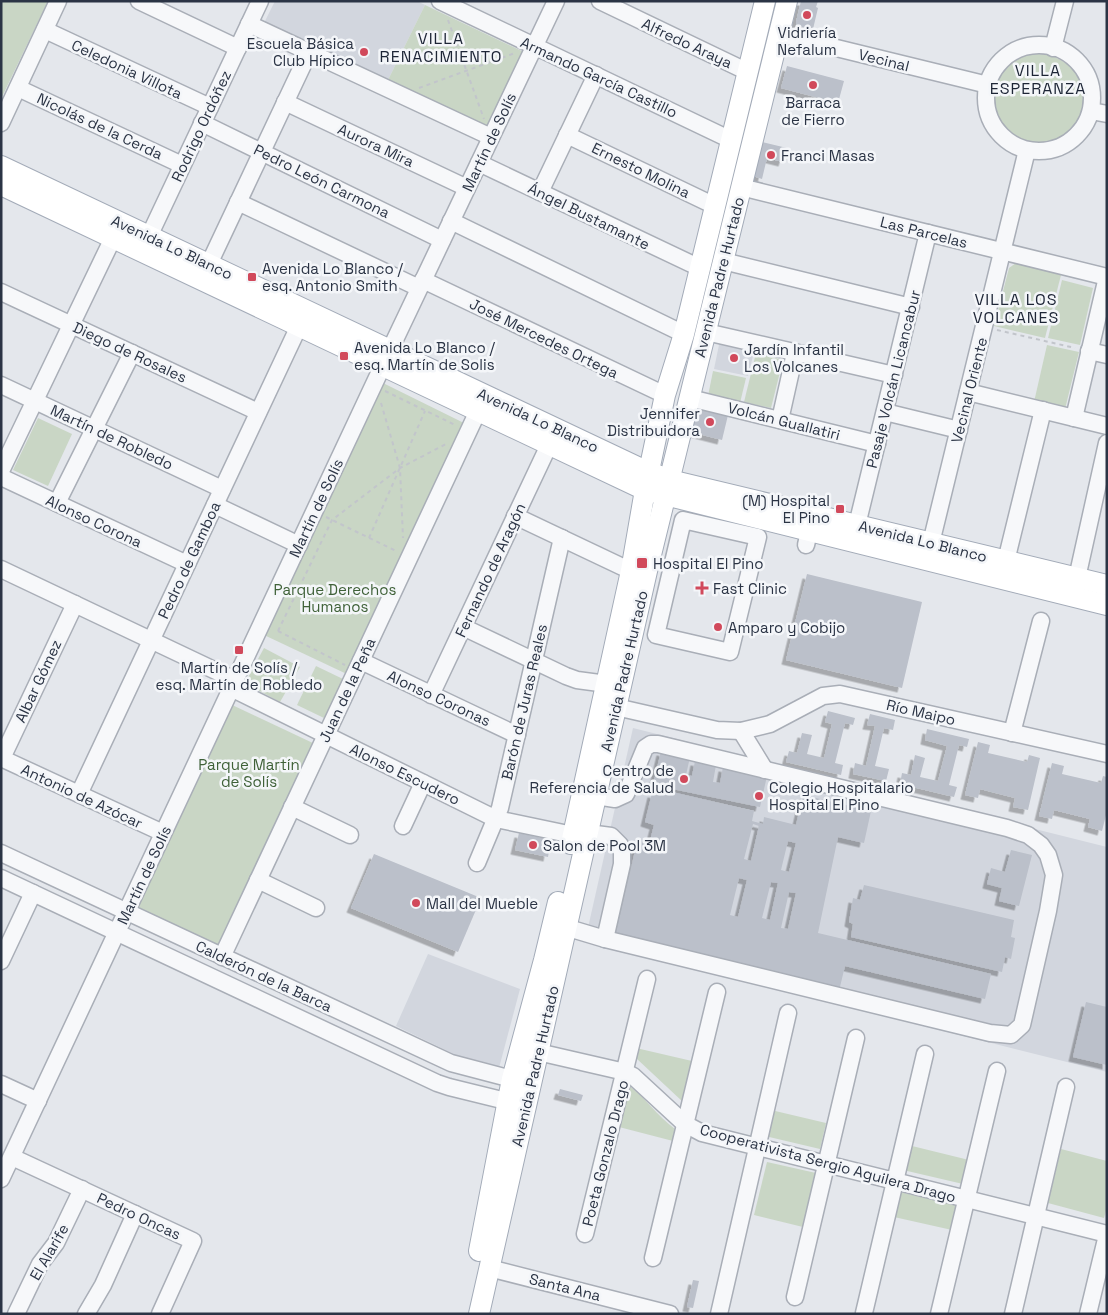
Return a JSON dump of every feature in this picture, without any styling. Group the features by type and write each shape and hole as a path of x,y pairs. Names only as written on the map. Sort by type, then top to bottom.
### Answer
{"main road":[{"name":"Avenida Padre Hurtado","path":"464,1314 484,1226 521,1098 538,1052 559,926 580,834 668,488 787,1"},
{"name":"Avenida Padre Hurtado","path":"580,834 596,796 614,696 631,571 646,481 665,395 684,334 748,72 763,2"},
{"name":"Avenida Lo Blanco","path":"1,166 298,326 386,358 646,481"},
{"name":"Avenida Lo Blanco","path":"1,185 113,238 146,244 209,264 386,358 478,411 549,444 646,481 807,538 1107,605"},
{"name":"Avenida Lo Blanco","path":"668,488 858,526 1107,585"},
{"name":"Avenida Padre Hurtado","path":"479,1314 521,1098 512,1079 538,986 559,926"}],"street":[{"path":"1,123 58,1"},
{"path":"140,1 238,48"},
{"name":"Rodrigo Ordóñez","path":"146,244 260,1"},
{"name":"Martín de Solís","path":"1,1179 386,358 556,1"},
{"name":"Alfredo Araya","path":"600,1 748,72"},
{"path":"1053,48 1064,1"},
{"name":"Armando García Castillo","path":"440,2 730,140"},
{"path":"249,24 491,138"},
{"name":"Celedonia Villota","path":"45,30 210,107"},
{"name":"Vecinal","path":"779,34 988,85"},
{"path":"1045,46 1053,48 1068,54 1085,71 1099,112 1071,141 1055,149 1027,150 1012,144 994,126 986,102 988,85 1000,63 1013,53 1028,47 1045,46"},
{"path":"209,264 309,52"},
{"path":"540,192 596,75"},
{"name":"Nicolás de la Cerda","path":"18,88 182,165"},
{"name":"Aurora Mira","path":"286,102 467,188"},
{"name":"Pedro León Carmona","path":"202,123 442,240"},
{"name":"Ernesto Molina","path":"567,135 715,206"},
{"name":"Vecinal Oriente","path":"931,543 1027,150"},
{"name":"Ángel Bustamante","path":"479,163 700,268"},
{"name":"Las Parcelas","path":"742,187 1107,277"},
{"name":"José Mercedes Ortega","path":"238,202 665,395"},
{"path":"452,220 684,334"},
{"name":"Pasaje Volcán Licancabur","path":"858,526 928,233"},
{"path":"1,471 113,238"},
{"path":"723,261 911,307"},
{"path":"1074,418 1107,277"},
{"name":"Diego de Rosales","path":"1,292 258,412"},
{"name":"Pedro de Gamboa","path":"79,794 298,326"},
{"path":"706,332 894,375"},
{"path":"1089,351 1107,355"},
{"path":"780,420 795,352"},
{"path":"57,503 132,353"},
{"name":"Martín de Robledo","path":"1,385 222,489"},
{"path":"968,392 1107,426"},
{"name":"Volcán Guallatiri","path":"690,398 877,444"},
{"path":"1006,561 1043,410"},
{"name":"Juan de la Peña","path":"222,957 358,666 407,555 478,411"},
{"path":"885,412 959,430"},
{"path":"1077,578 1107,443"},
{"name":"Fernando de Aragón","path":"431,694 549,444"},
{"name":"Alonso Corona","path":"1,477 187,564"},
{"path":"215,505 299,545"},
{"path":"515,516 631,571"},
{"path":"683,520 758,537 730,652 656,636 683,520"},
{"name":"Barón de Juras Reales","path":"477,863 500,808 562,538"},
{"name":"Alonso Escudero","path":"1,569 152,640 326,735 496,818 580,834 611,836 615,838 620,845 622,864 605,939"},
{"name":"Albar Gómez","path":"2,758 75,604"},
{"path":"1012,732 1041,621"},
{"name":"Río Maipo","path":"462,627 614,696 717,730 741,731 770,724 823,696 840,694 1107,754"},
{"name":"Alonso Coronas","path":"358,666 431,694 517,736"},
{"path":"741,731 766,770"},
{"path":"559,926 605,939 990,1033 1011,1035 1016,1033 1022,1025 1054,875 1048,855 1041,845 1028,836 1007,828 658,744 651,744 645,748 626,794 615,799 596,796"},
{"name":"Antonio de Azócar","path":"2,758 163,833"},
{"path":"403,826 423,783"},
{"path":"292,807 350,834"},
{"name":"Calderón de la Barca","path":"1,853 435,1056 459,1066 512,1079"},
{"name":"Calderón de la Barca","path":"1,878 427,1078 449,1087 521,1098"},
{"path":"258,880 316,908"},
{"path":"1,961 33,893"},
{"name":"Poeta Gonzalo Drago","path":"585,1234 647,979"},
{"path":"653,1258 717,992"},
{"path":"719,1314 788,1013"},
{"path":"795,1297 856,1038"},
{"name":"Cooperativista Sergio Aguilera Drago","path":"538,1052 625,1072 633,1076 685,1124 702,1133 1107,1234"},
{"path":"864,1313 925,1054"},
{"path":"427,1078 424,1066 428,1060 435,1056"},
{"path":"939,1314 996,1071"},
{"path":"1,1084 38,1101"},
{"path":"1013,1314 1066,1087"},
{"name":"Pedro Oncas","path":"12,1157 193,1242 160,1314"},
{"name":"El Alarife","path":"16,1314 40,1264 56,1243 82,1189"},
{"path":"86,1314 100,1290 135,1214"},
{"path":"1088,1314 1107,1234"},
{"name":"Santa Ana","path":"489,1268 670,1314"}],"path":[{"path":"440,2 468,71 491,138"},
{"path":"400,94 534,46"},
{"path":"984,327 1089,351"},
{"path":"384,390 468,432"},
{"path":"314,512 407,555 400,468 379,395"},
{"path":"369,538 425,411"},
{"path":"358,666 278,631 332,520 400,468 468,432"}],"shaded area":[{"name":"Escuela Básica Club Hípico","path":"275,1 417,1 425,5 387,82 264,23"},
{"name":"Jardín Infantil Los Volcanes","path":"720,340 755,348 748,376 714,369"},
{"path":"633,728 1107,847 1107,1072 585,941"},
{"path":"428,954 520,989 499,1068 460,1057 396,1026"}],"green space":[{"path":"1,1 48,1 1,99"},
{"path":"425,5 526,53 489,130 387,82"},
{"name":"VILLA ESPERANZA","path":"1038,54 1055,58 1070,68 1080,83 1084,100 1080,117 1070,132 1055,142 1038,146 1021,142 1006,132 996,117 992,100 996,83 1006,68 1021,58"},
{"name":"VILLA LOS VOLCANES","path":"1016,263 1061,275 1045,338 994,326 1009,268"},
{"path":"1062,280 1093,288 1080,345 1048,338"},
{"path":"1047,345 1079,352 1065,409 1034,402"},
{"path":"756,353 783,360 771,408 744,402"},
{"path":"713,371 746,378 740,403 708,396"},
{"name":"Parque Derechos Humanos","path":"383,383 468,425 351,676 264,635"},
{"path":"38,418 72,434 48,486 13,470"},
{"path":"264,648 300,667 280,702 245,683"},
{"path":"316,666 343,679 324,718 297,705"},
{"name":"Parque Martín de Solís","path":"228,703 315,744 221,947 135,908"},
{"path":"636,1048 692,1061 683,1102 636,1058"},
{"path":"627,1084 675,1129 673,1141 619,1127"},
{"path":"771,1110 826,1123 820,1149 765,1136"},
{"path":"908,1145 969,1160 963,1184 903,1170"},
{"path":"1061,1149 1107,1161 1107,1207 1104,1218 1048,1203"},
{"path":"767,1162 816,1173 803,1227 754,1215"},
{"path":"900,1192 958,1206 952,1230 894,1217"}],"building":[{"name":"Vidriería Nefalum","path":"801,1 818,1 813,29 797,26 796,22"},
{"name":"Barraca de Fierro","path":"787,66 844,81 838,103 781,88"},
{"path":"762,142 787,148 783,162 767,158 762,179 753,176"},
{"name":"Jennifer Distribuidora","path":"698,403 729,411 722,440 691,432"},
{"path":"807,574 922,602 902,688 786,660"},
{"path":"828,711 855,718 853,725 845,723 835,763 843,765 841,775 786,762 789,751 797,753 802,733 812,735 807,754 824,758 832,724 825,722"},
{"path":"870,714 895,720 893,730 884,728 875,766 889,769 886,781 853,774 855,763 866,766 875,726 867,725"},
{"path":"927,729 969,739 967,747 959,745 949,785 957,787 954,797 900,784 902,773 911,775 915,755 925,758 920,777 938,781 947,746 925,740"},
{"path":"978,742 990,745 988,753 1027,762 1029,755 1040,758 1028,810 1013,807 1015,798 980,789 978,798 965,795"},
{"name":"Centro de Referencia de Salud","path":"661,751 690,757 686,775 692,776 695,761 716,765 713,782 720,783 723,767 767,776 760,807 653,785"},
{"path":"1052,763 1064,766 1062,774 1101,783 1103,776 1107,777 1107,811 1102,831 1088,827 1090,819 1054,810 1052,819 1039,816"},
{"path":"659,789 754,811 752,821 763,824 764,817 796,825 803,795 871,811 864,843 838,837 818,933 991,974 985,999 845,966 839,991 615,937 638,838 650,841 654,825 645,822 652,793 658,794","holes":["753,824 759,826 751,861 744,859","788,841 796,843 789,872 781,870","739,878 747,880 738,917 730,915","771,882 778,883 770,920 762,918","789,892 796,893 788,929 781,928"]},
{"name":"Salon de Pool 3M","path":"519,833 551,840 548,857 515,850"},
{"path":"1011,850 1032,855 1019,906 999,901 1002,888 987,884 991,868 1005,872"},
{"name":"Mall del Mueble","path":"374,854 481,898 458,952 351,908"},
{"path":"864,885 1014,920 1011,937 1015,938 1011,959 1005,957 1002,972 851,937 853,924 849,922 853,898 860,900"},
{"path":"1086,1002 1107,1007 1107,1065 1073,1057"},
{"path":"560,1089 583,1095 581,1101 558,1095"},
{"path":"693,1280 699,1281 693,1308 687,1307"}],"place":[{"name":"Vidriería Nefalum","path":"807,15"},
{"name":"Escuela Básica Club Hípico","path":"364,52"},
{"name":"Barraca de Fierro","path":"813,85"},
{"name":"Franci Masas","path":"771,155"},
{"name":"Avenida Lo Blanco / esq. Antonio Smith","path":"252,277"},
{"name":"Avenida Lo Blanco / esq. Martín de Solis","path":"344,356"},
{"name":"Jardín Infantil Los Volcanes","path":"734,358"},
{"name":"Jennifer Distribuidora","path":"710,422"},
{"name":"(M) Hospital El Pino","path":"840,509"},
{"name":"Hospital El Pino","path":"642,563"},
{"name":"Fast Clinic","path":"702,588"},
{"name":"Amparo y Cobijo","path":"718,627"},
{"name":"Martín de Solís / esq. Martín de Robledo","path":"239,650"},
{"name":"Centro de Referencia de Salud","path":"684,779"},
{"name":"Colegio Hospitalario Hospital El Pino","path":"759,796"},
{"name":"Salon de Pool 3M","path":"533,845"},
{"name":"Mall del Mueble","path":"416,903"}],"district":[{"name":"VILLA RENACIMIENTO","path":"441,47"},
{"name":"VILLA ESPERANZA","path":"1038,79"},
{"name":"VILLA LOS VOLCANES","path":"1016,308"}]}
